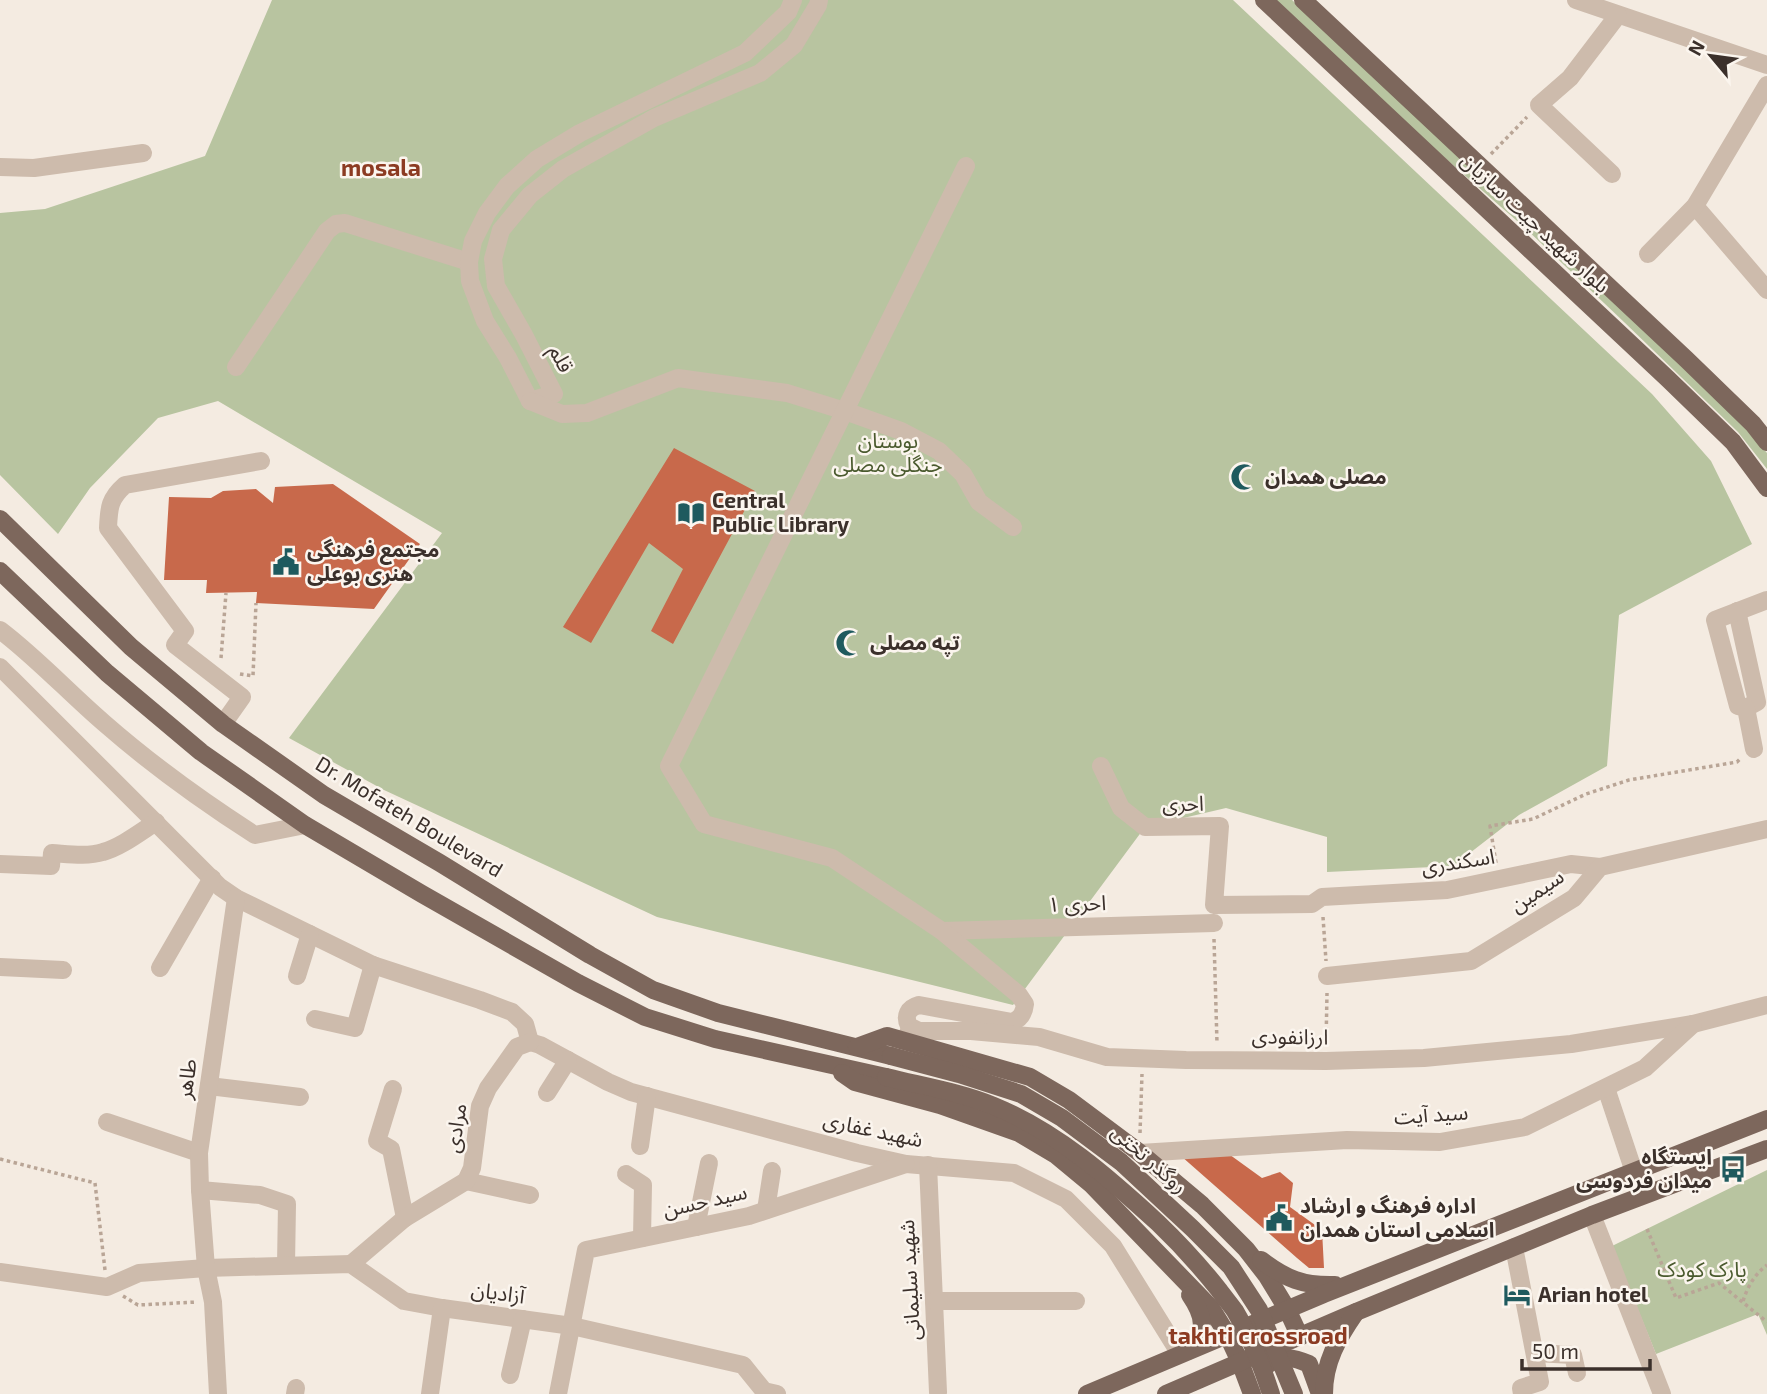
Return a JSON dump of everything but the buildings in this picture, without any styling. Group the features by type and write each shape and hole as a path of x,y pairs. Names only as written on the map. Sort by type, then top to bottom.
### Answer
{"main road":[{"name":"بلوار شهید چیت سازیان","path":"1264,0 1733,442 1767,488"},
{"name":"بلوار شهید چیت سازیان","path":"1303,0 1686,359 1753,424 1767,442"},
{"name":"Dr. Mofateh Boulevard","path":"0,519 131,647 223,724 324,795 653,990 718,1013 891,1056"},
{"path":"0,570 107,673 201,752 305,825 566,976 645,1017 715,1039 830,1064 855,1082 940,1105 1019,1133 1056,1156 1091,1184 1211,1308 1227,1334 1251,1392"},
{"path":"857,1047 887,1036 1030,1077 1069,1100 1140,1153 1202,1205 1246,1250 1267,1276 1300,1337"},
{"name":"روگذر تختی","path":"891,1056 1021,1094 1062,1118 1121,1162 1231,1267 1259,1310 1294,1394"},
{"name":"روگذر تختی","path":"830,1064 963,1096 993,1106 1045,1132 1073,1150 1181,1245 1234,1310 1248,1336 1271,1394"},
{"path":"1087,1394 1287,1309 1767,1119"},
{"path":"1171,1392 1592,1215 1767,1149"},
{"path":"1246,1250 1274,1270 1296,1281 1316,1286 1349,1284"},
{"path":"1164,1258 1193,1299 1202,1317 1199,1337 1184,1353"},
{"path":"1211,1308 1230,1313 1245,1311 1258,1301 1267,1276"},
{"path":"1322,1394 1330,1357 1356,1312"},
{"path":"1251,1392 1261,1369 1282,1357 1290,1357 1309,1364 1322,1394"},
{"path":"1171,1392 1207,1394"}],"street":[{"path":"793,0 788,12 745,53 580,133 537,159 508,186 487,213 473,241 469,262 470,281 485,321 530,401 562,414 587,414 678,378 787,393 901,431 939,451 962,474 979,502 1013,527"},
{"name":"قلم","path":"530,401 554,394 496,286 493,260 501,230 530,195 563,169 654,118 760,73 794,45 819,0"},
{"path":"1576,0 1767,65"},
{"path":"1612,174 1539,105 1570,78 1618,15"},
{"path":"1648,254 1695,206 1762,108 1767,85"},
{"path":"0,167 34,168 143,153"},
{"path":"919,1031 909,1026 906,1015 909,1010 919,1005 1012,1022 1020,1018 1025,1004 1019,995 942,931 832,858 704,824 669,766 966,166"},
{"path":"1695,206 1767,290"},
{"path":"236,367 327,231 336,224 345,223 469,262"},
{"path":"158,668 185,631 108,528 113,496 125,485 261,461"},
{"path":"1754,749 1746,708 1738,706 1715,620 1767,600"},
{"path":"0,630 105,723 207,805 256,835 305,825"},
{"path":"174,645 242,697 223,724"},
{"path":"0,667 220,887 236,898 373,965 512,1012 524,1024 530,1042"},
{"name":"احری","path":"1101,766 1121,808 1145,827 1220,826 1214,914"},
{"path":"0,864 51,866 52,853 102,853 156,822"},
{"path":"1601,867 1767,829"},
{"name":"اسکندری","path":"1214,914 1312,904 1322,897 1447,890 1571,864 1601,867"},
{"name":"سیمین","path":"1327,976 1471,961 1574,898 1601,867"},
{"path":"160,968 212,878"},
{"name":"طاهر","path":"218,1394 213,1302 206,1268 199,1153 236,898"},
{"name":"احری ۱","path":"942,931 1214,914"},
{"path":"298,976 310,934"},
{"path":"315,1019 355,1028 373,965"},
{"path":"0,967 64,970"},
{"name":"ارزانفودی","path":"887,1036 919,1031 971,1031 1039,1037 1107,1057 1326,1061 1424,1058 1571,1044 1693,1024 1767,1005"},
{"name":"سید آیت","path":"1140,1153 1347,1140 1440,1142 1525,1127 1645,1069 1693,1024"},
{"name":"شهید غفاری","path":"530,1042 631,1092 906,1164 1014,1173 1066,1199 1113,1246 1184,1353"},
{"name":"مرادی","path":"351,1264 405,1218 466,1181 472,1168 480,1106 488,1088 517,1047 530,1042"},
{"path":"547,1093 568,1060"},
{"path":"209,1086 300,1097"},
{"path":"1606,1088 1634,1172"},
{"path":"393,1089 377,1141 391,1149 405,1218"},
{"path":"640,1146 648,1096"},
{"path":"107,1122 199,1153"},
{"path":"696,1227 709,1163"},
{"name":"سید حسن","path":"572,1326 586,1250 748,1216 906,1164"},
{"name":"شهید سلیمانی","path":"928,1165 941,1393"},
{"path":"766,1210 772,1171"},
{"path":"626,1174 643,1185 642,1238"},
{"path":"466,1181 530,1195"},
{"path":"200,1190 260,1195 287,1204 286,1265"},
{"path":"1592,1215 1662,1394"},
{"path":"1514,1247 1540,1382 1521,1388 1522,1394"},
{"path":"0,1272 107,1287 139,1273 206,1268 351,1264"},
{"name":"آزادیان","path":"351,1264 404,1301 572,1326 744,1364 764,1391 777,1394"},
{"path":"934,1301 1076,1301"},
{"path":"430,1394 442,1308"},
{"path":"510,1375 523,1319"},
{"path":"558,1394 572,1326"},
{"path":"1535,1353 1573,1355 1577,1373"}],"path":[{"path":"1480,165 1539,105"},
{"path":"220,668 226,593"},
{"path":"238,674 253,676 256,603"},
{"path":"1499,879 1490,826 1533,820 1586,794 1629,780 1737,762 1754,749"},
{"path":"1214,914 1218,1059"},
{"path":"1140,1153 1142,1058"},
{"path":"0,1160 95,1183 107,1287 138,1305 213,1302"},
{"path":"1647,1228 1676,1298 1719,1283 1767,1322"},
{"path":"1743,1301 1756,1274 1767,1265"}],"green space":[{"name":"بوستان جنگلی مصلی","path":"272,0 1233,0 1652,394 1711,461 1752,544 1619,615 1607,766 1519,815 1453,866 1327,872 1327,837 1226,808 1145,827 1013,1005 657,917 384,790 289,738 442,533 218,401 158,418 90,488 58,534 0,475 0,213 45,209 205,156"},
{"path":"1275,0 1292,0 1730,409 1767,453 1767,469 1738,432 1624,322"},
{"name":"پارک کودک","path":"1767,1170 1767,1335 1758,1314 1656,1354 1612,1246"}],"place":[{"name":"مصلی همدان","path":"1244,477"},
{"name":"Central Public Library","path":"691,513"},
{"name":"مجتمع فرهنگی هنری بوعلی","path":"286,562"},
{"name":"تپه مصلی","path":"849,643"},
{"name":"ایستگاه میدان فردوسی","path":"1733,1169"},
{"name":"اداره فرهنگ و ارشاد اسلامی استان همدان","path":"1279,1218"},
{"name":"Arian hotel","path":"1517,1295"}],"district":[{"name":"mosala","path":"381,168"},
{"name":"takhti crossroad","path":"1258,1336"}]}
